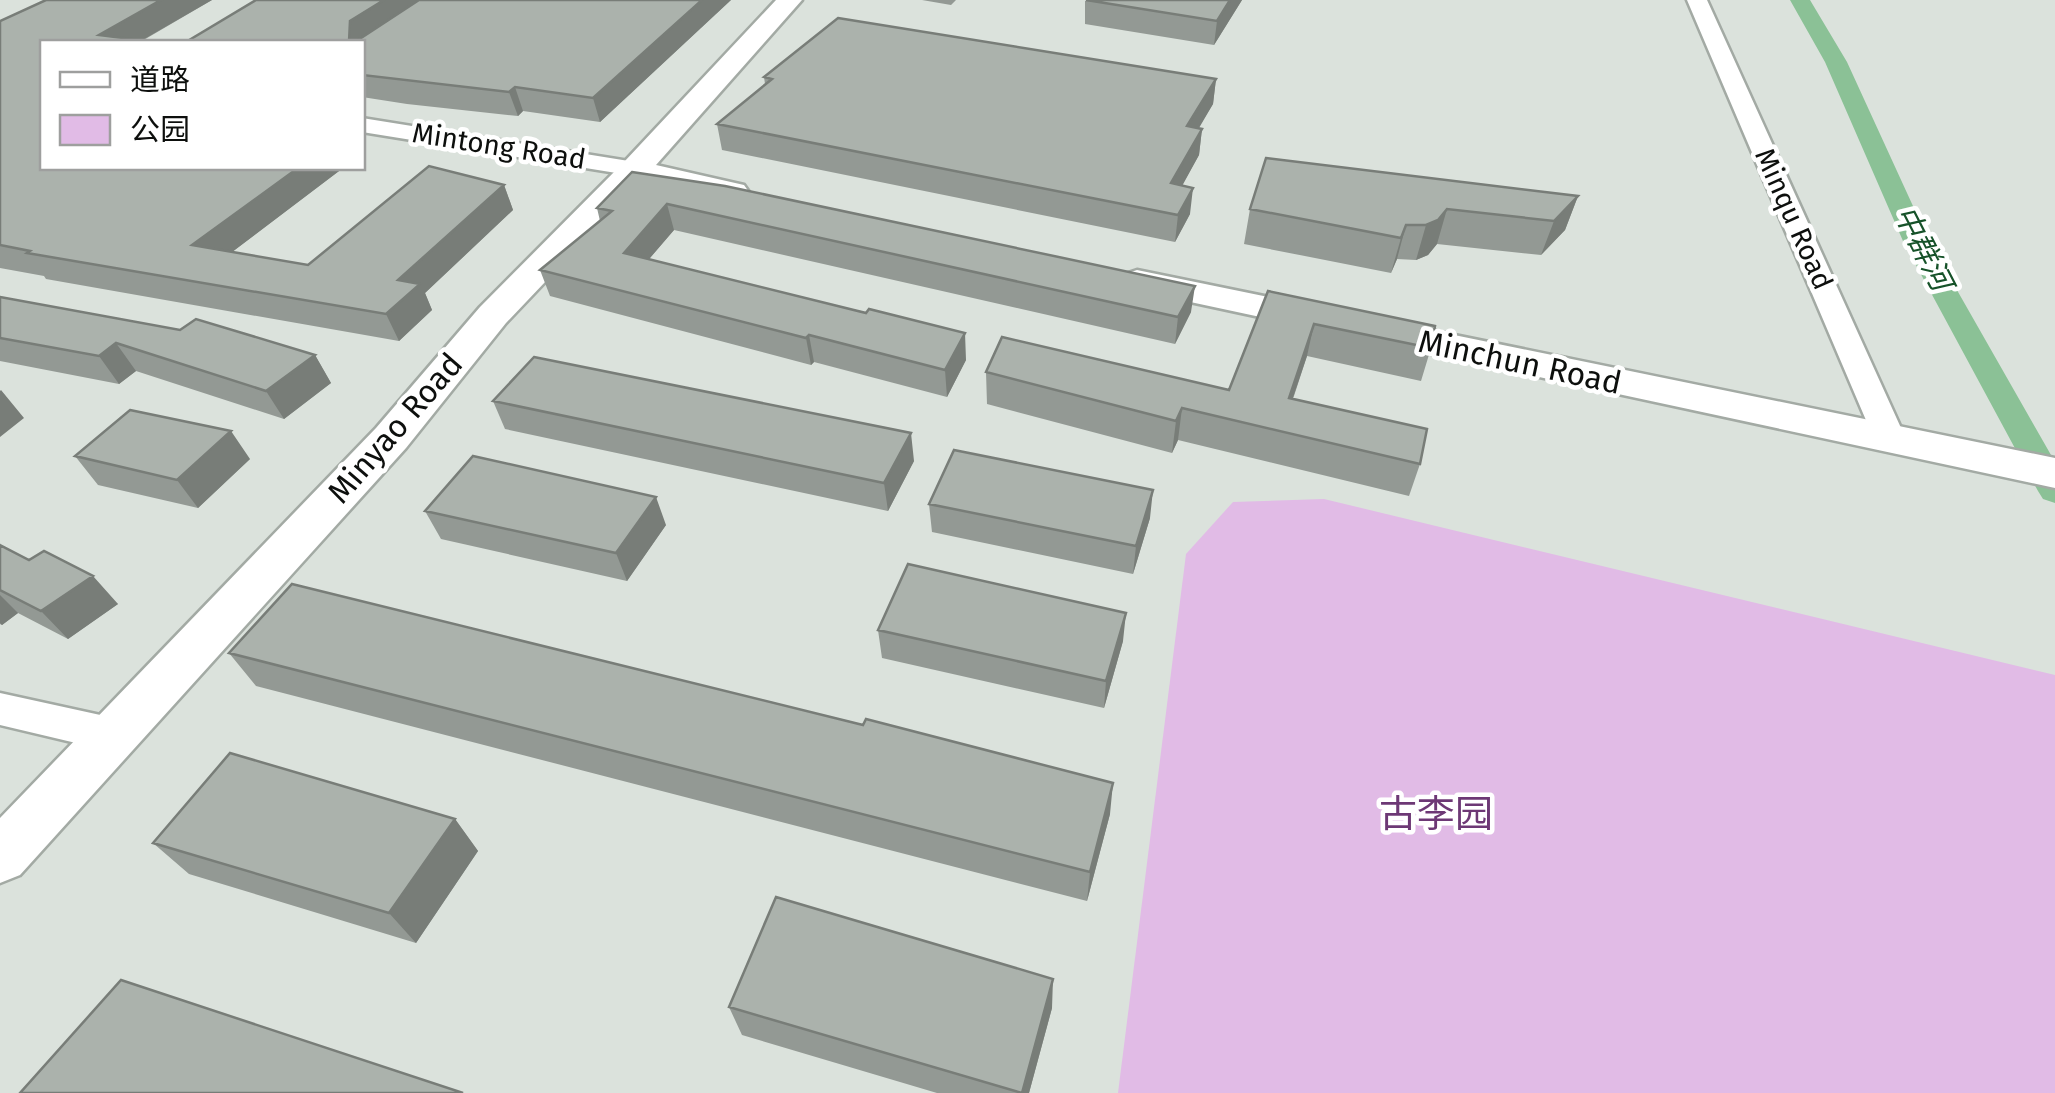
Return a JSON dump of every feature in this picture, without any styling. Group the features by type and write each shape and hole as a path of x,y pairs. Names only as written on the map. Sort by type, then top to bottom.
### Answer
{"street":[{"name":"Minyao Road","path":"0,856 391,438 493,314 635,169 790,0"},
{"name":"Minqu Road","path":"1697,0 1890,439"},
{"name":"Mintong Road","path":"365,124 635,169"},
{"path":"635,169 767,200"},
{"name":"Minchun Road","path":"1110,276 2055,473"},
{"path":"0,709 114,735"}],"green space":[{"name":"古李园","path":"1324,499 2055,675 2055,1093 1118,1093 1186,554 1233,502"}],"building":[{"path":"46,0 161,0 99,35 139,40 40,40 40,170 295,170 192,245 308,265 429,166 504,185 398,280 420,284 386,314 27,253 30,251 0,245 0,21"},
{"path":"256,0 384,0 350,21 349,40 189,40"},
{"path":"419,0 702,0 593,98 515,87 509,92 365,75 365,40 358,40"},
{"path":"1086,0 1230,0 1217,21"},
{"path":"838,18 1216,79 1187,126 1202,129 1171,183 1193,188 1178,215 717,124 772,79 764,77"},
{"path":"1266,158 1578,196 1554,221 1447,209 1438,220 1426,225 1406,225 1401,238 1250,209"},
{"path":"632,172 725,186 1195,286 1178,317 667,204 624,253 866,313 869,309 965,333 945,370 540,270 612,211 597,208"},
{"path":"1268,291 1435,326 1431,348 1314,324 1289,398 1427,429 1420,464 1182,408 1176,421 986,372 1002,337 1229,390"},
{"path":"0,297 180,330 196,319 315,355 266,391 116,343 99,356 0,338"},
{"path":"534,357 911,433 884,483 493,401"},
{"path":"130,410 231,431 177,480 75,456"},
{"path":"954,450 1153,490 1136,546 929,504"},
{"path":"473,456 656,497 616,553 425,511"},
{"path":"0,545 29,560 44,551 93,576 41,611 0,590"},
{"path":"908,564 1126,613 1106,681 878,630"},
{"path":"292,584 863,725 866,719 1113,783 1090,872 229,653"},
{"path":"230,753 455,819 389,913 153,843"},
{"path":"776,897 1053,979 1022,1093 729,1007"},
{"path":"121,980 463,1093 20,1093"}],"waterway":[{"name":"中群河","path":"1800,0 1836,62 1916,241 2055,491"}]}
